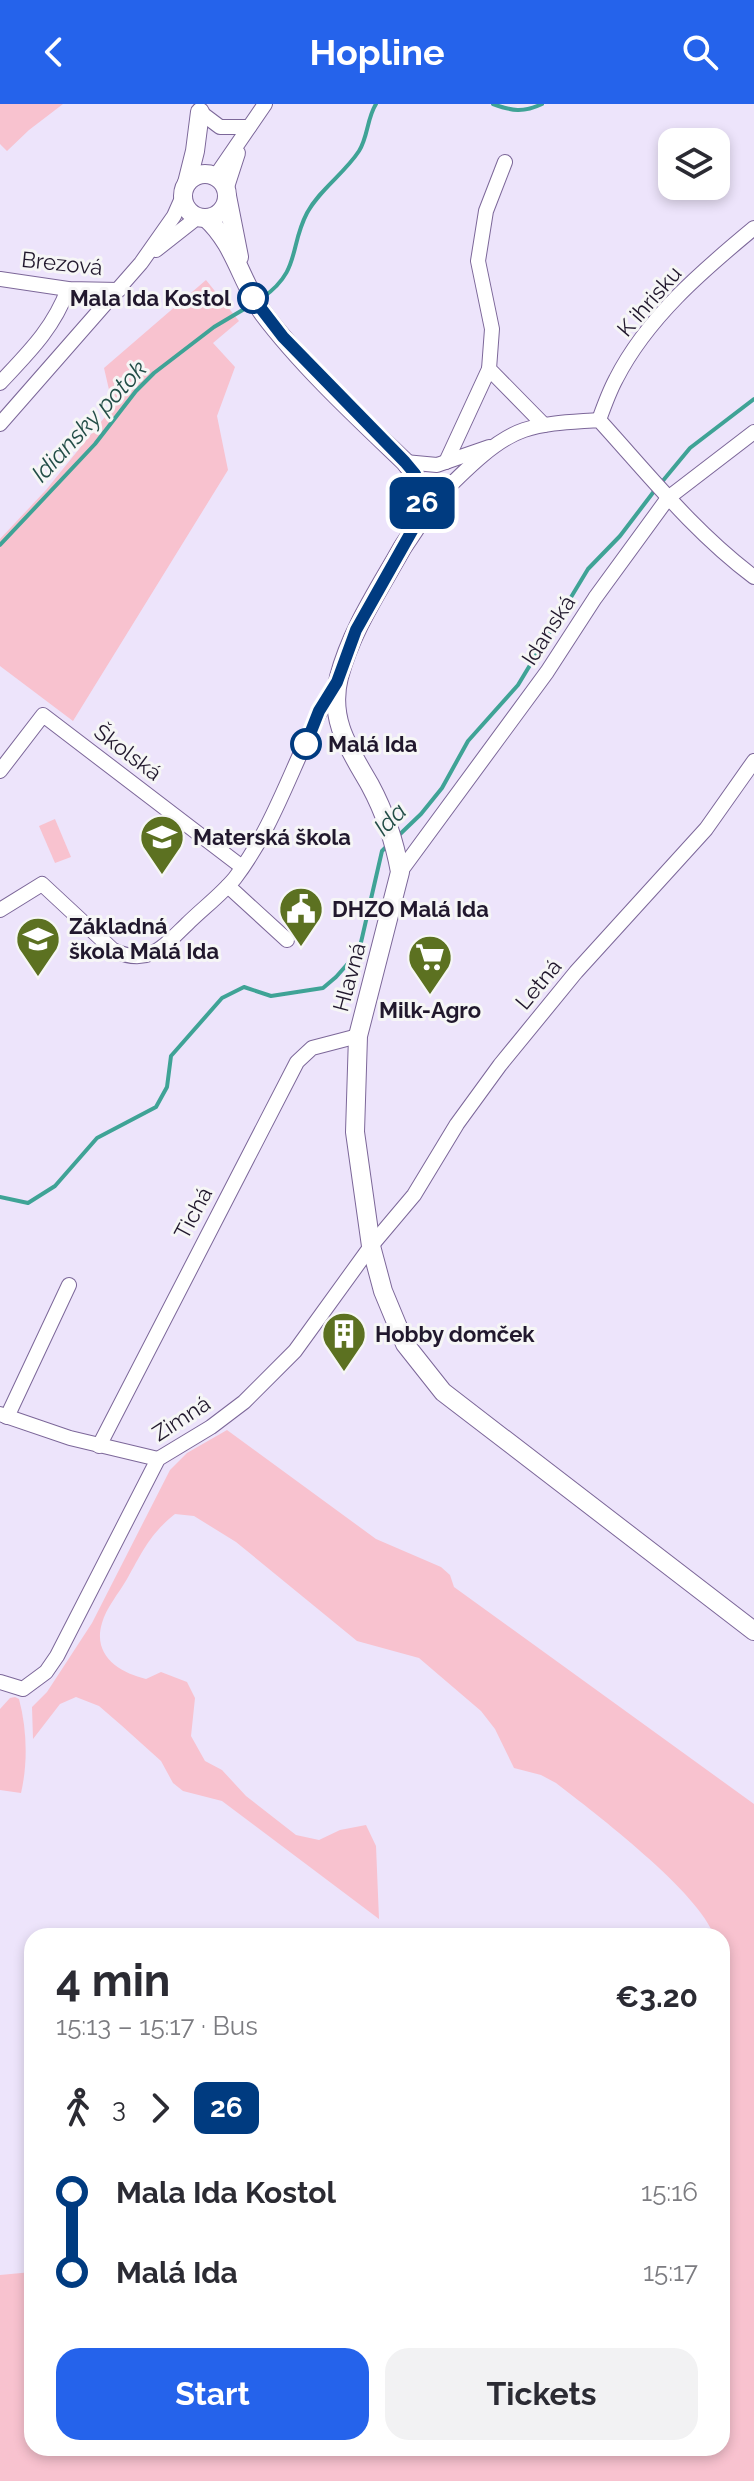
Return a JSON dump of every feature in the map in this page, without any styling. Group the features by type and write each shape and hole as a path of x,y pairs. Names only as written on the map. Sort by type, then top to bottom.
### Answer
{"main road":[{"path":"198,108 250,293 263,313 311,367 415,474 422,513"},
{"path":"198,108 195,151 184,190 188,211 222,235 242,271"},
{"path":"184,190 199,175 219,184"},
{"path":"202,218 216,215 222,210 219,184"},
{"name":"Hlavná","path":"422,513 356,630 337,682 337,720 349,752 371,787 396,849 400,872 358,1036 354,1093 355,1132 371,1246 390,1313 405,1344 443,1392 754,1631"}],"street":[{"path":"219,184 249,127 266,105"},
{"path":"198,108 220,127 249,127"},
{"path":"446,462 489,369 492,329 478,261 486,211 505,162"},
{"path":"0,424 141,263 174,216 184,190"},
{"path":"141,263 202,218"},
{"name":"K ihrisku","path":"599,420 616,379 661,314 696,278 754,228"},
{"name":"Brezová","path":"0,279 68,289 119,290"},
{"path":"0,383 51,326 68,289"},
{"path":"489,369 544,425"},
{"path":"405,462 437,465 491,446 522,431 544,425 599,420 718,549 754,577"},
{"name":"Idanská","path":"400,872 547,672 666,495 754,432"},
{"path":"422,513 491,446"},
{"path":"0,910 42,884 113,950 125,956 152,955 228,886 242,867 274,813 319,711 337,682"},
{"name":"Školská","path":"0,771 43,715 242,867"},
{"path":"314,726 337,720"},
{"name":"Letná","path":"371,1246 414,1195 457,1124 500,1065 576,972 706,829 754,761"},
{"path":"228,886 287,940"},
{"name":"Tichá","path":"99,1446 297,1062 312,1048 358,1036"},
{"name":"Zimná","path":"0,1682 23,1689 46,1672 158,1459 211,1427 244,1402 277,1369 320,1320 371,1246"},
{"path":"69,1285 3,1415 99,1446 158,1459"}],"shaded area":[{"path":"0,104 63,104 7,151 0,144"},
{"path":"206,280 239,321 213,343 235,367 217,416 228,470 73,721 0,666 0,539 46,490 113,407 104,368"},
{"path":"55,819 71,857 55,863 39,826"},
{"path":"227,1430 376,1539 441,1567 450,1575 454,1587 754,1804 754,2481 0,2481 0,2275 24,2273 24,2456 730,2456 730,1928 710,1928 689,1898 668,1877 556,1783 541,1775 514,1768 495,1729 481,1711 419,1658 357,1641 236,1542 194,1516 175,1514 147,1544 104,1617 100,1635 105,1654 118,1667 136,1676 146,1679 161,1672 187,1682 195,1698 191,1736 205,1761 222,1770 246,1796 296,1835 319,1840 340,1830 366,1825 376,1846 379,1919 222,1801 183,1791 173,1783 161,1761 99,1706 76,1697 60,1704 33,1739 32,1707 47,1692 92,1623 170,1470 187,1453"},
{"path":"15,1697 19,1699 22,1710 25,1734 26,1758 21,1793 0,1790 0,1709"}],"waterway":[{"name":"Idiansky potok","path":"262,298 289,268 301,225 312,204 359,151 376,104"},
{"name":"Idiansky potok","path":"493,104 518,110 542,104"},
{"name":"Idiansky potok","path":"0,545 95,444 154,373 214,327 251,305"},
{"name":"Ida","path":"661,483 690,448 754,399"},
{"name":"Ida","path":"397,837 442,788 468,741 518,685 588,569 620,536 655,490"},
{"name":"Ida","path":"0,1197 28,1203 55,1186 97,1138 156,1107 167,1087 171,1056 222,998 244,987 271,996 323,988 336,977 359,951 382,851 387,846"}],"bus line":[{"name":"26","path":"253,298 283,337 405,462 415,474 420,489 422,513 356,630 337,682 319,711 306,744"}],"place":[{"name":"Mala Ida Kostol","path":"253,298"},
{"name":"Malá Ida","path":"306,744"},
{"name":"Materská škola","path":"162,876"},
{"name":"DHZO Malá Ida","path":"301,948"},
{"name":"Základná škola Malá Ida","path":"38,978"},
{"name":"Milk-Agro","path":"430,996"},
{"name":"Hobby domček","path":"344,1373"}]}
